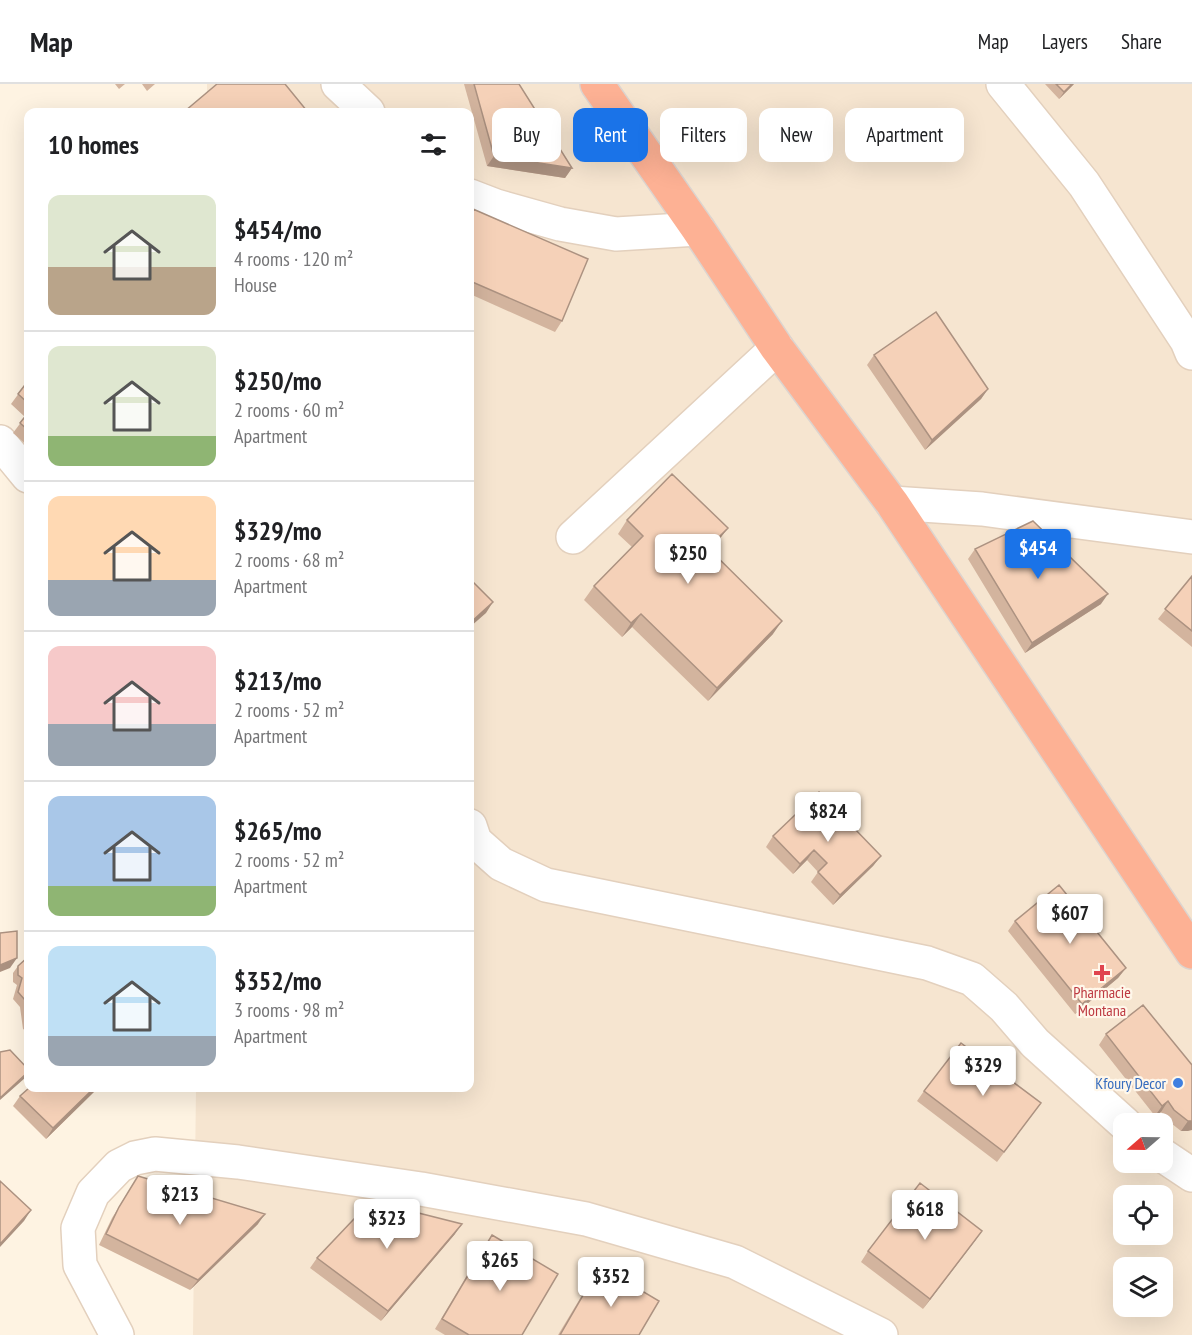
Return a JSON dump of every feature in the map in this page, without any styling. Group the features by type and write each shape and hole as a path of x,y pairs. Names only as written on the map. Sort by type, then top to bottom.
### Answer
{"highway":[{"path":"597,84 777,348 892,503 1192,952"}],"street":[{"path":"338,84 364,108"},
{"path":"1003,84 1084,184 1187,341 1192,353"},
{"path":"474,198 560,224 616,234 698,229"},
{"path":"573,537 777,348"},
{"path":"0,442 24,471"},
{"path":"892,503 982,509 1192,537"},
{"path":"474,838 501,864 546,885 927,963 972,979 1004,1007 1035,1043 1113,1113"},
{"path":"117,1335 80,1265 78,1228 93,1193 119,1166 135,1158 155,1154 238,1162 421,1189 586,1219 735,1262 881,1335"},
{"path":"1173,1162 1192,1175"}],"shaded area":[{"path":"207,84 1192,84 1192,1335 193,1335 196,1092 474,1092 474,108 207,108"}],"building":[{"path":"217,84 285,84 305,108 189,108"},
{"path":"474,84 519,84 534,108 492,108 492,149"},
{"path":"1056,84 1072,84 1064,92"},
{"path":"561,151 572,168 533,162 561,162"},
{"path":"474,209 588,259 562,321 474,283"},
{"path":"936,312 988,389 932,440 874,355"},
{"path":"24,386 24,399 18,394"},
{"path":"672,474 728,528 708,548 782,621 717,688 641,614 631,623 594,586 643,536 627,520"},
{"path":"1033,521 1108,594 1032,643 975,549"},
{"path":"1192,576 1192,631 1165,609"},
{"path":"474,583 493,602 474,619"},
{"path":"819,792 881,856 840,895 818,872 827,863 814,850 800,864 773,836"},
{"path":"1059,885 1126,968 1082,1004 1015,921"},
{"path":"17,931 17,958 0,965 0,933"},
{"path":"24,961 24,999 18,992 22,978 18,975 18,966"},
{"path":"1143,1005 1192,1065 1192,1121 1188,1121 1174,1110 1168,1101 1162,1106 1106,1034"},
{"path":"961,1043 1041,1103 1004,1152 924,1091"},
{"path":"10,1050 24,1065 24,1076 0,1098 0,1052"},
{"path":"24,1092 90,1092 53,1128 20,1096"},
{"path":"138,1176 265,1214 198,1280 106,1234"},
{"path":"0,1181 31,1210 0,1244"},
{"path":"920,1183 982,1231 930,1299 868,1251"},
{"path":"371,1201 462,1224 388,1311 317,1258"},
{"path":"492,1235 558,1274 522,1335 469,1335 442,1319"},
{"path":"600,1266 659,1301 639,1335 560,1335"}],"place":[{"name":"Pharmacie Montana","path":"1102,973"},
{"name":"Kfoury Decor","path":"1178,1083"}]}
